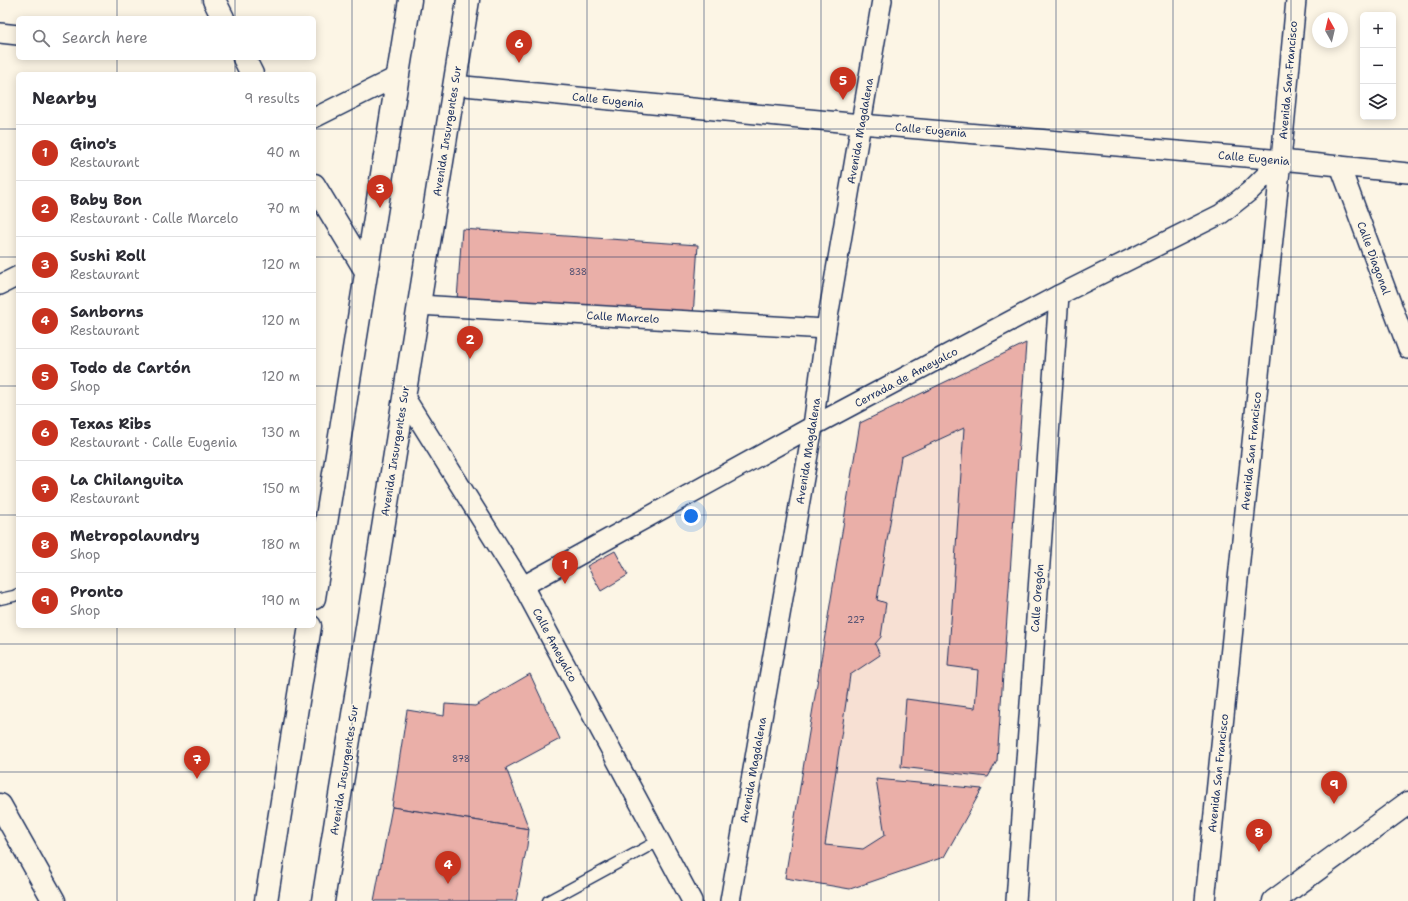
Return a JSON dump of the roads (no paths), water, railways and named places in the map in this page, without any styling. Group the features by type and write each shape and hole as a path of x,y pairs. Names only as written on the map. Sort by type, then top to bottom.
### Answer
{"main road":[{"path":"214,0 222,16"},
{"path":"316,585 410,0"},
{"name":"Avenida Insurgentes Sur","path":"322,901 468,0"},
{"path":"245,60 251,72"},
{"path":"316,188 366,272"},
{"path":"266,901 310,628"},
{"path":"1274,901 1408,803"},
{"path":"0,805 54,901"}],"street":[{"name":"Avenida Magdalena","path":"730,901 813,426 826,329 882,0"},
{"name":"Avenida San Francisco","path":"1205,901 1296,0"},
{"path":"0,33 16,35"},
{"path":"316,117 398,76"},
{"name":"Calle Eugenia","path":"454,85 861,124 1281,160 1408,173"},
{"name":"Cerrada de Ameyalco","path":"523,586 813,426 1059,296 1221,214 1250,191 1281,160"},
{"name":"Calle Diagonal","path":"1340,166 1408,349"},
{"path":"0,286 16,277"},
{"name":"Calle Oregón","path":"1016,901 1059,296"},
{"name":"Calle Marcelo","path":"419,305 826,329"},
{"name":"Calle Ameyalco","path":"404,396 523,586 692,901"}],"lane":[{"path":"0,599 16,595"},
{"path":"548,901 660,840"}],"place":[{"name":"Texas Ribs","path":"519,63"},
{"name":"Todo de Cartón","path":"843,100"},
{"name":"Sushi Roll","path":"380,208"},
{"name":"Baby Bon","path":"470,359"},
{"name":"Gino's","path":"565,584"},
{"name":"La Chilanguita","path":"197,779"},
{"name":"Pronto","path":"1334,804"},
{"name":"Metropolaundry","path":"1259,852"},
{"name":"Sanborns","path":"448,884"}]}
